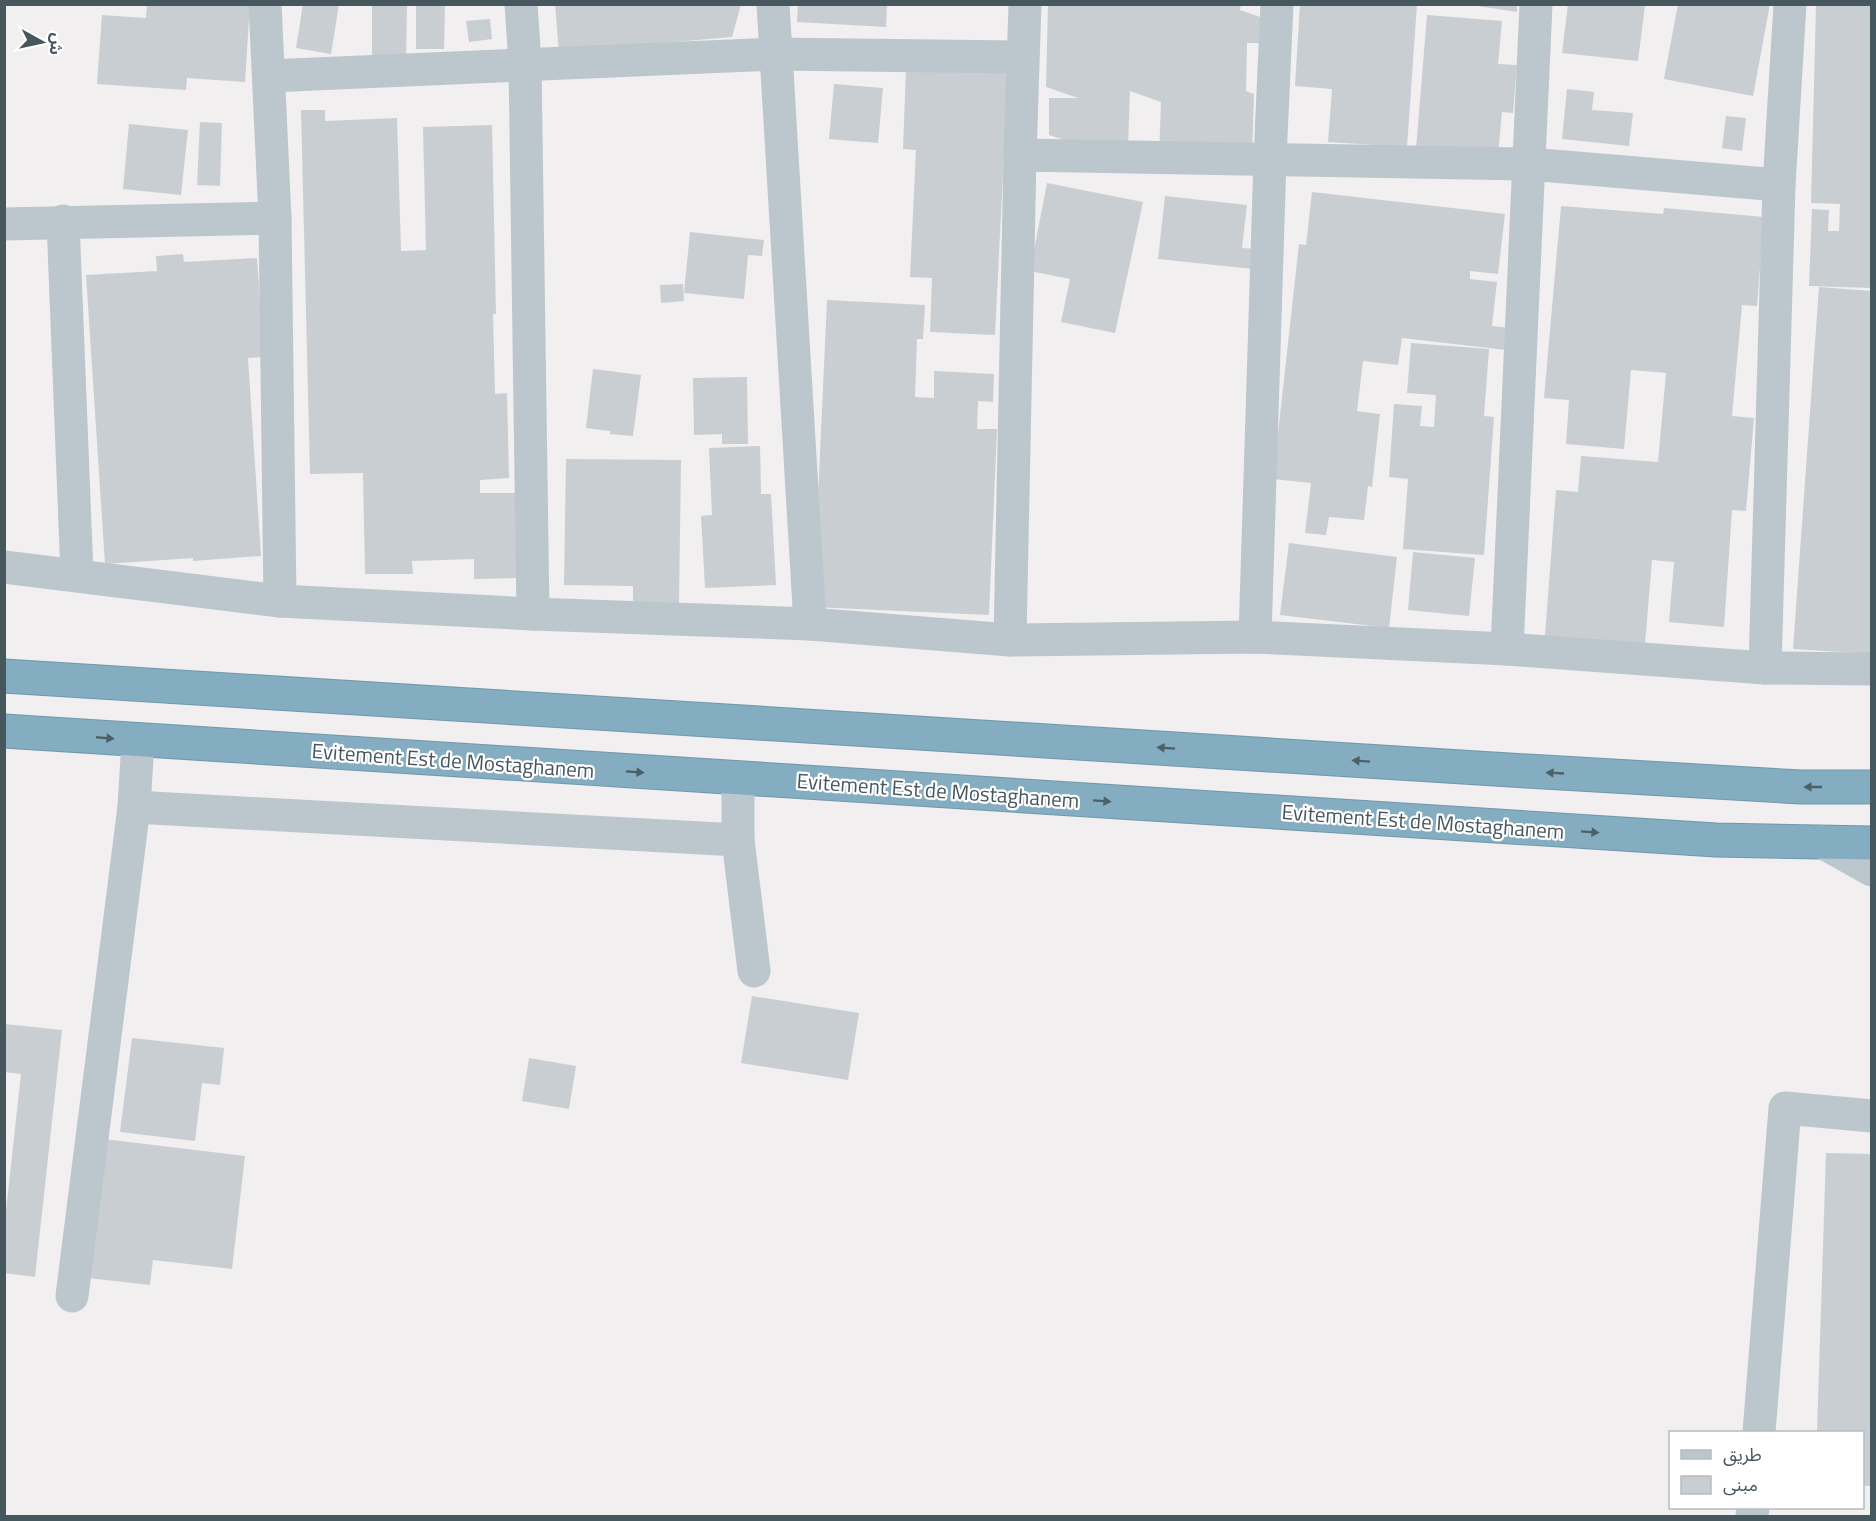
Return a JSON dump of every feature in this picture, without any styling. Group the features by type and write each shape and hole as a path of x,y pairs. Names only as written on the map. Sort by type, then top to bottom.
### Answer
{"highway":[{"path":"4,676 1539,772 1801,787 1872,787"},
{"name":"Evitement Est de Mostaghanem","path":"4,731 1716,840 1872,843"},
{"path":"4,742 67,735"}],"street":[{"path":"265,4 276,218 280,601"},
{"path":"521,4 525,63 533,614"},
{"path":"773,4 774,54 810,624"},
{"path":"1010,640 1025,4"},
{"path":"1255,637 1277,4"},
{"path":"1506,649 1536,4"},
{"path":"1765,668 1779,185 1790,4"},
{"path":"269,76 525,63 774,54 1022,57"},
{"path":"1020,155 1529,164 1779,185"},
{"path":"4,224 276,218"},
{"path":"63,221 77,575"},
{"path":"4,567 280,601 533,614 810,624 1010,640 1255,637 1506,649 1765,668 1872,669"},
{"path":"72,1296 134,807 138,741"},
{"path":"738,778 738,840 754,970"},
{"path":"134,807 738,840"},
{"path":"1822,842 1872,870"},
{"path":"1759,1431 1785,1108 1872,1116"}],"building":[{"path":"147,4 250,4 245,82 187,78 186,90 97,84 102,15 146,18"},
{"path":"303,4 339,4 331,54 296,48"},
{"path":"372,4 407,4 406,58 372,57"},
{"path":"416,4 445,4 444,49 416,49"},
{"path":"555,4 741,4 732,37 559,52"},
{"path":"798,4 887,4 886,27 797,22"},
{"path":"1048,4 1241,4 1240,10 1263,18 1263,43 1247,43 1246,91 1254,94 1252,158 1159,156 1161,102 1130,91 1128,145 1074,143 1049,135 1049,98 1078,98 1046,87"},
{"path":"1300,4 1417,4 1407,147 1328,142 1332,89 1295,86"},
{"path":"1465,4 1517,4 1517,12"},
{"path":"1568,4 1645,6 1638,61 1562,53"},
{"path":"1678,4 1770,4 1753,96 1664,79"},
{"path":"1816,4 1872,4 1872,288 1809,286 1812,209 1829,210 1828,231 1839,231 1840,204 1811,203"},
{"path":"1427,15 1502,21 1498,64 1517,65 1513,113 1502,112 1498,156 1416,149"},
{"path":"490,19 492,39 469,42 466,21"},
{"path":"906,69 1008,73 995,335 930,332 932,278 910,277 916,150 903,149"},
{"path":"834,84 883,88 878,143 829,139"},
{"path":"1567,89 1594,92 1592,110 1633,113 1629,146 1562,139"},
{"path":"301,110 325,110 325,121 397,118 401,251 426,250 423,127 492,125 496,314 493,314 495,394 507,393 509,478 480,480 480,493 519,493 521,578 474,579 474,559 412,561 413,574 365,574 363,473 310,474"},
{"path":"1726,116 1746,118 1742,151 1722,148"},
{"path":"200,122 222,123 220,186 197,185"},
{"path":"129,124 188,130 181,195 123,189"},
{"path":"1047,183 1143,202 1115,333 1061,322 1070,279 1030,271"},
{"path":"1312,192 1505,214 1498,274 1470,271 1470,279 1497,282 1492,326 1509,328 1506,350 1402,338 1398,365 1363,361 1357,411 1380,414 1372,487 1368,486 1364,520 1329,517 1326,535 1305,533 1311,483 1273,479 1299,244 1306,245"},
{"path":"1165,196 1247,205 1242,248 1255,249 1253,269 1158,259"},
{"path":"1561,206 1663,214 1664,208 1764,217 1757,306 1742,305 1732,416 1754,418 1746,511 1732,510 1724,627 1669,622 1674,562 1652,560 1644,656 1544,649 1556,490 1578,492 1581,456 1658,462 1666,373 1631,370 1624,449 1566,444 1569,400 1544,398"},
{"path":"690,232 764,240 762,256 748,255 744,299 684,293"},
{"path":"183,254 184,262 257,258 264,357 248,358 261,556 105,564 86,275 157,271 156,256"},
{"path":"683,284 684,301 661,303 660,285"},
{"path":"1819,287 1872,291 1872,654 1793,649"},
{"path":"827,300 925,305 923,339 917,339 915,397 934,398 934,371 994,374 993,402 978,401 977,429 997,429 989,615 813,607"},
{"path":"1411,343 1489,349 1484,416 1494,417 1484,555 1403,549 1408,479 1389,477 1394,404 1422,406 1420,426 1434,427 1436,395 1407,393"},
{"path":"593,369 641,375 633,436 610,434 610,431 586,428"},
{"path":"747,377 748,444 722,444 722,434 694,435 693,378"},
{"path":"760,446 761,494 771,494 776,585 705,588 701,516 712,515 709,448"},
{"path":"566,459 681,460 679,603 633,603 633,586 564,585"},
{"path":"1289,543 1397,557 1389,628 1280,615"},
{"path":"1413,552 1475,558 1469,616 1408,610"},
{"path":"752,996 859,1013 848,1080 741,1063"},
{"path":"4,1024 62,1030 35,1277 4,1273 4,1229 21,1074 4,1072"},
{"path":"132,1038 224,1048 220,1085 202,1083 195,1141 120,1132"},
{"path":"529,1058 576,1066 569,1109 522,1101"},
{"path":"104,1139 245,1156 232,1269 153,1260 150,1285 88,1278"},
{"path":"1826,1153 1872,1154 1872,1486 1864,1486 1864,1431 1817,1431"}]}
